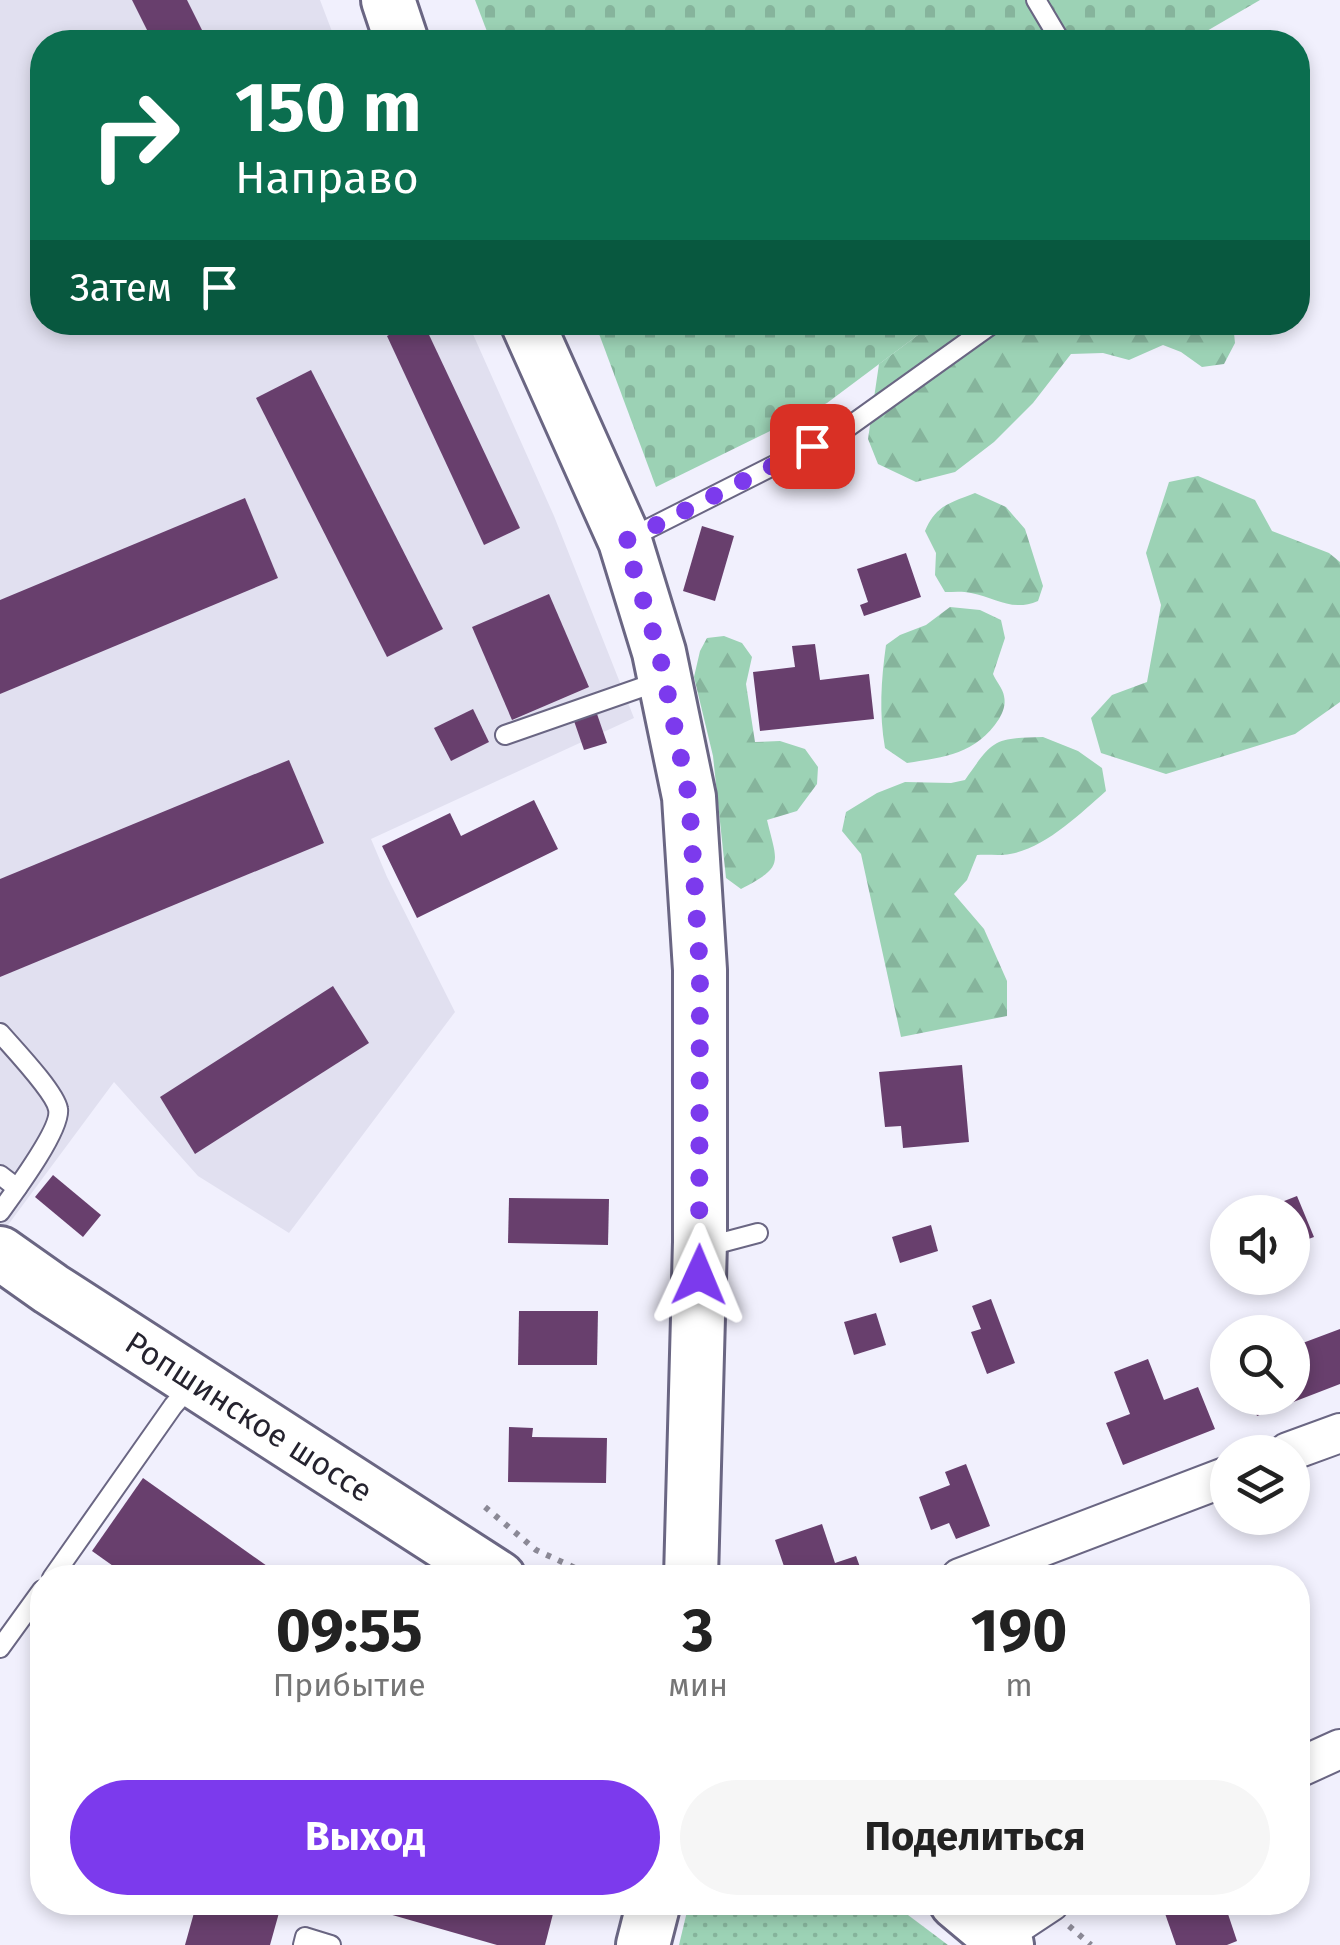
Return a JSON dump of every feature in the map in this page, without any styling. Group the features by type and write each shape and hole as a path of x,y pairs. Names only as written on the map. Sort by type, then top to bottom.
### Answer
{"main road":[{"path":"388,0 398,30"},
{"path":"534,335 625,541 665,679 689,797 700,970 700,1242 673,1565"},
{"name":"Ропшинское шоссе","path":"0,1253 480,1565"},
{"path":"643,1945 651,1915"},
{"path":"971,1915 1002,1941"}],"street":[{"path":"1310,1444 1340,1433"},
{"path":"994,1565 1210,1483"},
{"path":"1310,1763 1340,1749"},
{"path":"1002,1941 1034,1915"}],"lane":[{"path":"1036,0 1054,30"},
{"path":"625,541 844,430 977,335"},
{"path":"505,735 665,679"},
{"path":"0,1033 53,1096 59,1110 56,1124 0,1212"},
{"path":"0,1176 17,1188"},
{"path":"700,1242 724,1242 758,1234"},
{"path":"61,1565 173,1406 196,1380"},
{"path":"0,1648 30,1607"},
{"path":"302,1945 305,1937 331,1945"}],"path":[{"path":"486,1507 536,1550 569,1565"}],"shaded area":[{"path":"0,0 320,0 331,30 30,30 30,335 473,335 554,516 634,718 371,839 455,1012 289,1233 198,1176 114,1082 5,1229 0,1225"}],"green space":[{"path":"475,0 1260,0 1209,30 486,30"},
{"path":"600,335 918,335 827,403 656,487"},
{"path":"918,335 1234,335 1235,343 1224,364 1202,367 1163,345 1129,360 1103,353 1071,354 1033,403 994,442 955,472 916,482 878,464 868,439 879,364"},
{"path":"1198,476 1255,500 1272,531 1329,553 1340,562 1340,702 1295,734 1166,774 1101,753 1091,718 1112,695 1147,682 1161,605 1146,553 1169,482"},
{"path":"975,493 1006,507 1025,529 1043,586 1038,601 1012,605 968,592 945,592 935,575 936,553 925,531 929,522 939,510"},
{"path":"950,607 980,610 1001,620 1005,638 993,674 1003,693 1004,708 990,731 970,747 947,756 907,763 885,748 881,697 886,645 926,625"},
{"path":"724,636 742,643 752,657 746,684 755,742 780,741 805,749 818,767 817,784 797,811 767,820 774,863 765,875 741,889 726,878 713,756 694,677 707,638"},
{"path":"1043,737 1078,751 1102,768 1106,791 1036,845 1010,854 977,855 967,880 954,894 984,929 1007,981 1007,1016 901,1037 861,854 842,831 846,812 905,782 965,780 996,744"},
{"path":"686,1915 908,1915 948,1945 679,1945"}],"building":[{"path":"132,0 187,0 202,30 147,30"},
{"path":"429,335 520,528 484,545 387,336"},
{"path":"311,370 443,629 387,657 256,398"},
{"path":"245,498 278,578 0,694 0,600"},
{"path":"702,526 734,536 715,601 683,591"},
{"path":"906,553 921,597 864,616 860,605 868,602 857,569"},
{"path":"549,594 589,687 512,720 472,627"},
{"path":"815,644 820,680 869,674 874,719 760,731 753,672 795,667 792,646"},
{"path":"473,709 489,742 451,761 434,728"},
{"path":"597,714 607,743 584,750 574,721"},
{"path":"289,760 324,843 0,977 0,879"},
{"path":"534,800 558,849 417,918 382,846 450,813 461,836"},
{"path":"333,986 369,1043 195,1154 160,1097"},
{"path":"962,1065 969,1142 903,1148 901,1126 885,1127 879,1072"},
{"path":"53,1175 101,1215 83,1237 35,1197"},
{"path":"509,1198 609,1199 608,1245 508,1243"},
{"path":"931,1225 938,1251 900,1263 892,1237"},
{"path":"991,1299 1015,1363 987,1374 971,1332 981,1329 972,1306"},
{"path":"519,1311 598,1311 597,1365 518,1365"},
{"path":"876,1313 886,1345 854,1355 844,1322"},
{"path":"1340,1329 1340,1384 1310,1396 1310,1340"},
{"path":"1148,1359 1164,1400 1198,1387 1215,1429 1123,1465 1106,1423 1130,1414 1114,1372"},
{"path":"509,1427 533,1428 532,1437 607,1438 606,1483 508,1482"},
{"path":"966,1464 990,1526 956,1539 949,1523 931,1530 919,1497 950,1485 945,1472"},
{"path":"143,1478 266,1565 112,1565 92,1551"},
{"path":"822,1524 835,1563 856,1556 859,1565 784,1565 775,1540"},
{"path":"193,1915 278,1915 270,1945 185,1945"},
{"path":"392,1915 553,1915 545,1945 497,1945"},
{"path":"1166,1915 1228,1915 1237,1941 1227,1945 1176,1945"}],"route":[{"path":"699,1275 700,970 689,797 659,652 625,541 812,446"}]}
